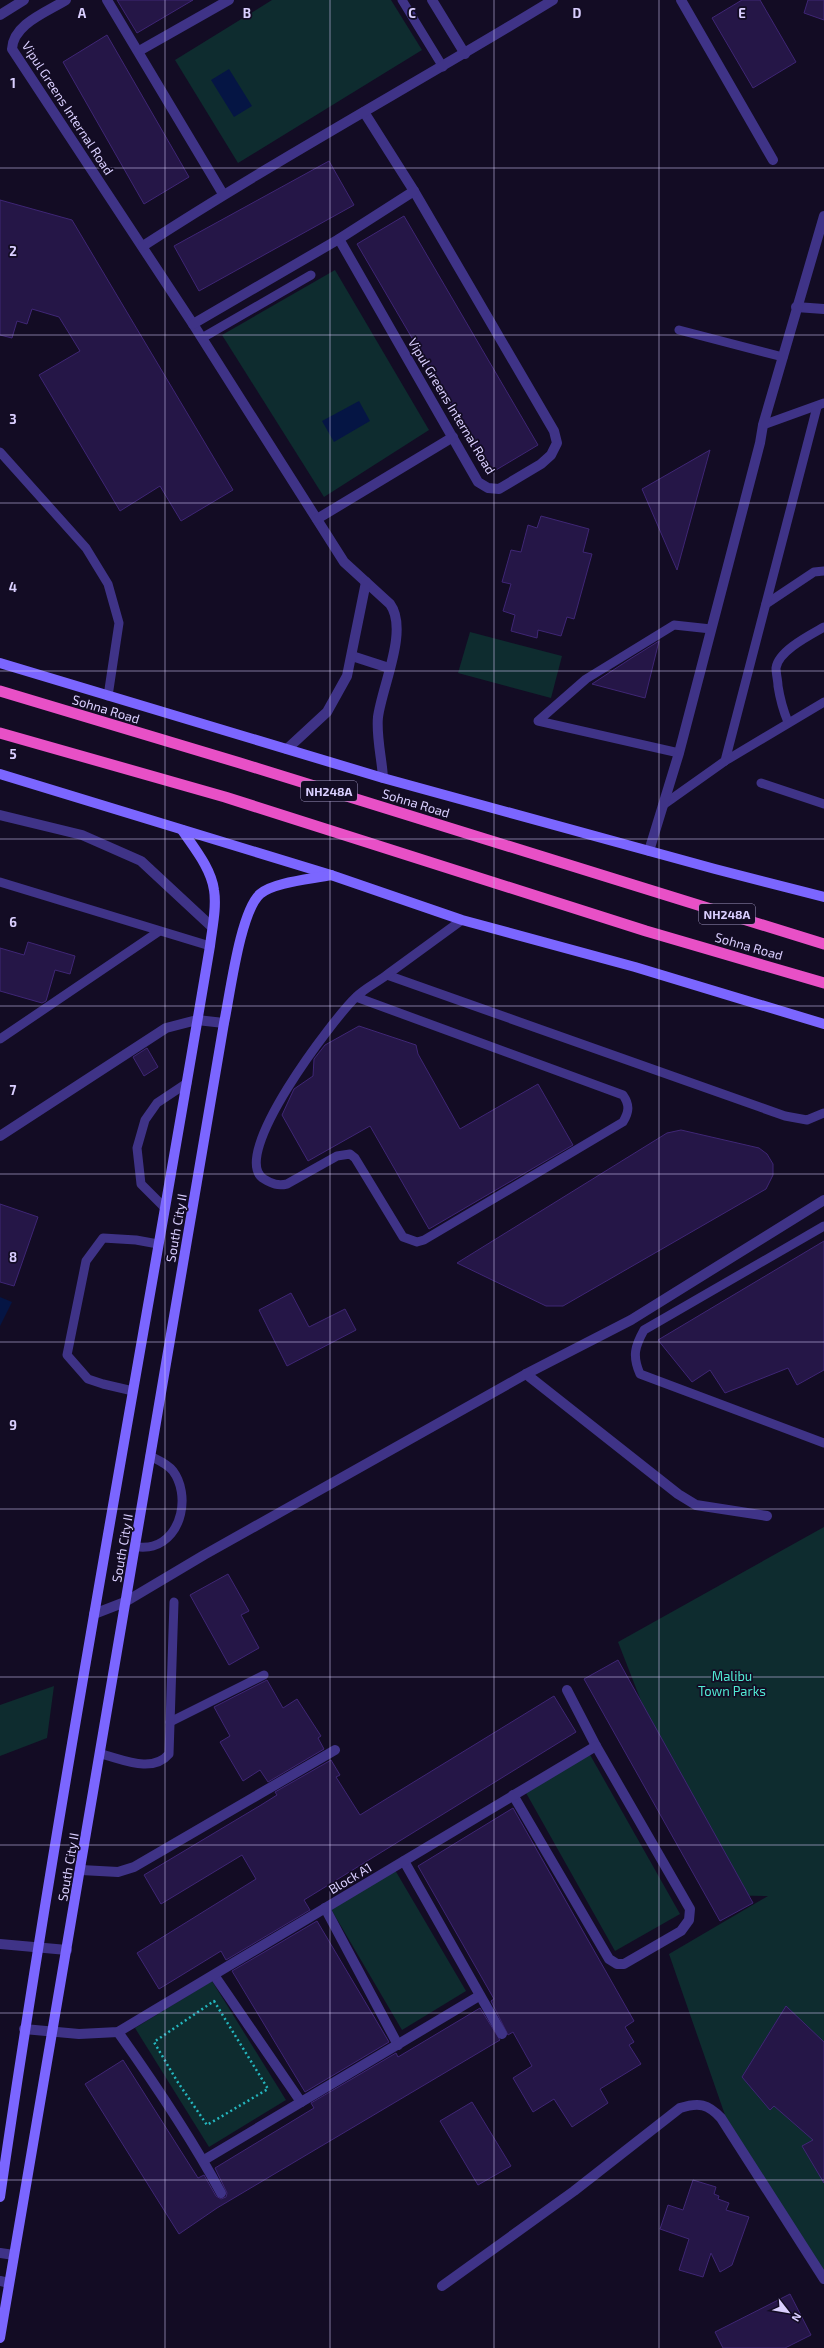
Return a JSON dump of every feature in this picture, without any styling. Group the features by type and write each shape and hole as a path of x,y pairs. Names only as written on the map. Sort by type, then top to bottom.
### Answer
{"highway":[{"name":"Sohna Road","path":"0,691 240,763 824,944"},
{"name":"Sohna Road","path":"0,733 225,797 646,930 824,983"}],"main road":[{"path":"0,663 384,778 649,851 824,897"},
{"path":"0,774 331,875 462,920 635,967 824,1024"},
{"name":"South City II","path":"0,2197 24,2029 94,1614 210,946 215,903 212,879 182,830"},
{"name":"South City II","path":"0,2338 4,2282 14,2255 101,1754 125,1602 224,1023 240,944 249,910 260,894 274,887 331,875"}],"street":[{"path":"0,15 24,0"},
{"name":"Vipul Greens Internal Road","path":"66,0 22,28 12,42 12,49 143,246 344,562 396,612 398,623 378,717 384,778"},
{"path":"107,0 223,194"},
{"path":"139,52 229,0"},
{"path":"432,0 465,54"},
{"path":"143,246 223,194 443,67 553,0"},
{"path":"682,0 773,160"},
{"name":"Vipul Greens Internal Road","path":"339,238 478,482 488,488 499,489 541,464 551,455 557,443 554,432 414,191 364,112"},
{"path":"193,324 339,238 414,191"},
{"path":"649,851 679,753 710,629 760,443 763,425 796,307 824,216"},
{"path":"796,307 824,309"},
{"path":"317,519 453,437"},
{"path":"287,750 327,712 347,676 366,582"},
{"path":"352,656 389,668"},
{"path":"0,815 82,835 141,861 212,927"},
{"path":"0,1136 166,1028 198,1020 224,1023"},
{"path":"94,1614 125,1602 204,1555 526,1374 631,1320 824,1200"},
{"path":"526,1374 678,1494 696,1505 768,1516"},
{"path":"513,1796 609,1959 617,1964 624,1964 682,1931 690,1920 690,1908 596,1746 567,1690"},
{"name":"Block A1","path":"118,2032 596,1746"},
{"path":"81,1870 118,1872 134,1868 335,1750"},
{"path":"404,1861 479,1996 502,2034"},
{"path":"325,1908 398,2045"},
{"path":"0,1944 67,1950"},
{"path":"214,1975 301,2102"},
{"path":"204,2160 479,1996"},
{"path":"24,2029 79,2034 118,2032 204,2160 221,2193"},
{"path":"442,2286 574,2191 680,2108 694,2103 711,2108 722,2118 824,2279"},
{"path":"0,2253 14,2255"}],"lane":[{"path":"402,0 443,67"},
{"path":"202,338 311,275"},
{"path":"679,330 783,357"},
{"path":"763,425 820,405"},
{"path":"725,761 820,405"},
{"path":"0,452 23,481 82,544 108,584 119,623 108,696"},
{"path":"766,604 814,572 824,571"},
{"path":"679,753 538,721 586,679 674,625 710,629"},
{"path":"788,722 782,709 779,689 776,668 779,660 803,639 824,627"},
{"path":"663,805 725,761 788,722 824,702"},
{"path":"762,783 824,804"},
{"path":"0,882 158,932 210,946"},
{"path":"356,997 623,1096 628,1103 628,1114 623,1122 424,1240 417,1242 403,1237 355,1158 350,1154 338,1156 287,1184 278,1186 260,1177 256,1171 255,1162 266,1126 306,1058 356,997 462,920"},
{"path":"0,1039 158,932"},
{"path":"386,975 785,1116 807,1120 824,1113"},
{"path":"165,1208 141,1184 137,1148 145,1120 158,1103 187,1083"},
{"path":"824,1226 644,1330 634,1346 635,1364 640,1374 824,1443"},
{"path":"133,1391 88,1379 67,1355 86,1261 103,1238 136,1240 158,1244"},
{"path":"135,1548 158,1544 176,1527 183,1497 180,1483 173,1470 150,1456"},
{"path":"101,1754 148,1766 164,1759 169,1754 174,1602"},
{"path":"170,1722 264,1675"}],"path":[{"path":"214,2001 268,2089 207,2125 154,2042 214,2001"}],"green space":[{"path":"272,0 391,0 422,50 238,163 175,60"},
{"path":"335,270 429,430 324,497 222,335"},
{"path":"470,632 562,656 551,698 458,673"},
{"name":"Malibu Town Parks","path":"824,1527 824,2280 726,2118 669,1954 768,1896 717,1895 618,1642"},
{"path":"54,1686 47,1738 0,1756 0,1705"},
{"path":"589,1753 680,1914 615,1951 525,1791"},
{"path":"395,1870 466,1991 402,2030 331,1909"},
{"path":"212,1981 286,2100 209,2147 135,2028"}],"water":[{"path":"229,69 252,106 234,117 211,80"},
{"path":"359,401 370,421 334,442 322,421"},
{"path":"0,1297 12,1302 0,1326"}],"building":[{"path":"117,0 193,0 137,33"},
{"path":"742,0 760,0 796,62 753,88 712,18"},
{"path":"808,0 824,0 824,20 804,13"},
{"path":"107,35 189,177 144,204 63,62"},
{"path":"329,161 354,205 199,291 174,246"},
{"path":"0,200 72,220 233,490 181,521 160,486 120,511 39,375 80,351 59,317 32,309 27,324 17,321 12,338 0,335"},
{"path":"404,216 538,445 491,473 357,244"},
{"path":"710,450 677,570 642,489"},
{"path":"541,516 589,529 583,552 592,554 574,619 567,617 561,636 538,630 537,638 511,631 515,615 503,611 511,584 502,582 511,550 521,552 528,525 537,528"},
{"path":"659,641 645,698 592,684 630,659"},
{"path":"28,942 75,956 70,974 55,970 46,1001 42,1003 0,991 0,948 24,955"},
{"path":"359,1026 416,1045 418,1054 460,1129 538,1084 573,1145 429,1229 370,1126 308,1161 282,1115 294,1089 313,1076 314,1059 325,1045"},
{"path":"147,1048 158,1067 144,1076 133,1057"},
{"path":"681,1130 759,1148 767,1154 773,1164 773,1175 766,1189 563,1306 546,1306 457,1263 667,1133"},
{"path":"0,1204 38,1217 14,1286 0,1282"},
{"path":"824,1241 824,1370 797,1385 788,1368 725,1393 710,1370 692,1382 658,1340"},
{"path":"291,1293 309,1327 345,1309 356,1330 287,1366 259,1310"},
{"path":"228,1574 249,1611 241,1615 259,1648 229,1665 190,1595"},
{"path":"618,1660 753,1903 720,1921 584,1679"},
{"path":"267,1680 283,1708 297,1699 321,1736 318,1738 324,1749 268,1782 260,1770 243,1781 220,1742 230,1736 214,1707"},
{"path":"554,1696 576,1732 304,1900 310,1910 226,1960 221,1951 159,1989 137,1953 256,1879 242,1855 161,1904 144,1875 277,1795 275,1792 331,1760 340,1775 336,1777 360,1815"},
{"path":"513,1808 634,2021 625,2027 634,2042 629,2045 641,2064 600,2089 608,2103 572,2127 554,2099 533,2112 513,2078 532,2066 513,2032 508,2035 491,2001 494,1999 418,1866"},
{"path":"317,1921 389,2042 305,2092 232,1971"},
{"path":"786,2006 824,2042 824,2183 802,2146 813,2140 774,2106 770,2110 742,2077"},
{"path":"480,2008 500,2040 217,2208 179,2234 85,2084 123,2060 198,2178 204,2175 216,2196 221,2199 226,2197 227,2193 215,2168 314,2108 311,2103 396,2053 398,2057"},
{"path":"472,2102 511,2166 478,2185 440,2121"},
{"path":"693,2180 716,2187 714,2194 719,2196 718,2199 729,2203 726,2210 749,2217 732,2265 720,2272 711,2253 703,2277 679,2270 689,2239 660,2229 668,2205 683,2210"},
{"path":"790,2294 811,2335 785,2348 723,2348 715,2332"}]}
